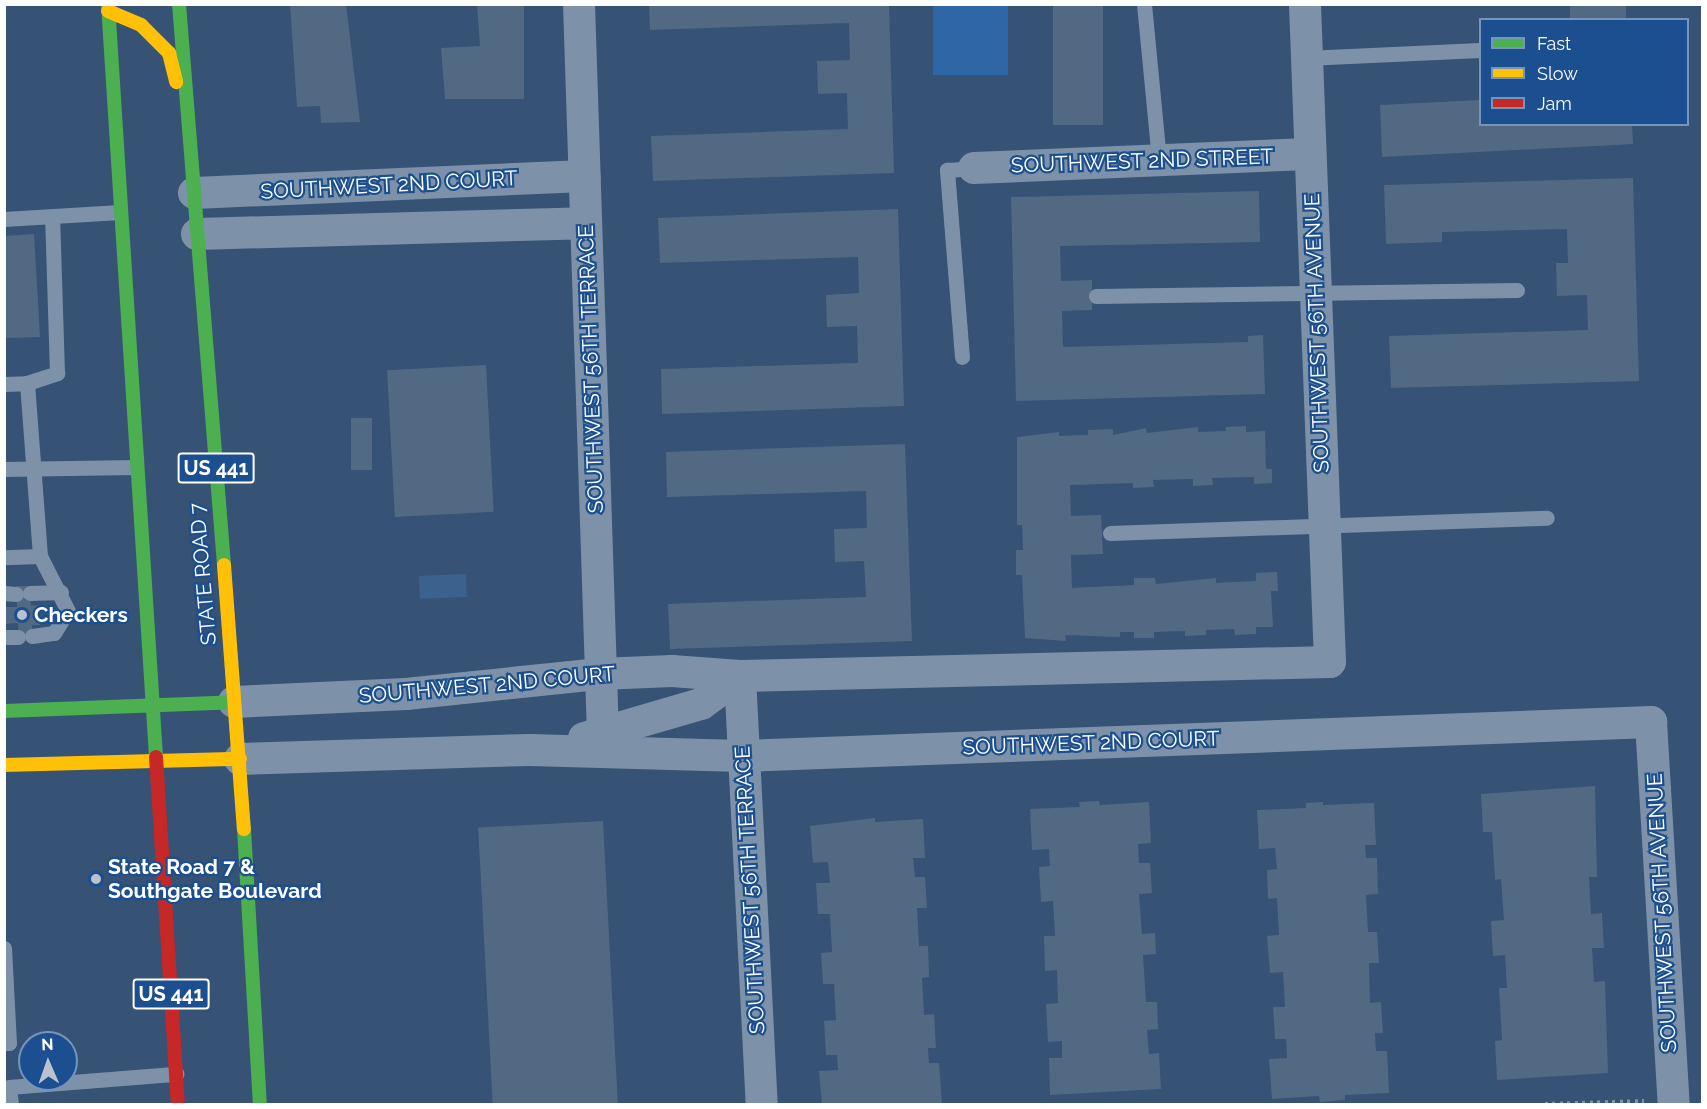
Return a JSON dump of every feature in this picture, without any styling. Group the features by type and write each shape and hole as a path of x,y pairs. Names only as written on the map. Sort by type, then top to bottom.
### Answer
{"main road":[{"name":"STATE ROAD 7","path":"178,4 240,759 260,1104"},
{"path":"108,8 141,25 168,53 188,127"},
{"name":"US 441","path":"108,8 178,1104"},
{"path":"4,711 234,702"},
{"path":"4,765 156,759 240,759"}],"street":[{"name":"SOUTHWEST 56TH TERRACE","path":"579,4 603,734"},
{"name":"SOUTHWEST 56TH AVENUE","path":"1305,4 1330,662"},
{"name":"SOUTHWEST 2ND STREET","path":"974,168 1310,154"},
{"name":"SOUTHWEST 2ND COURT","path":"194,194 585,176"},
{"name":"SOUTHWEST 2ND COURT","path":"197,234 586,223"},
{"name":"SOUTHWEST 2ND COURT","path":"234,702 406,694 600,674 672,671 740,676 1330,662"},
{"name":"SOUTHWEST 56TH TERRACE","path":"740,676 741,756 762,1104"},
{"name":"SOUTHWEST 2ND COURT","path":"530,750 603,734 701,704 740,676"},
{"name":"SOUTHWEST 2ND COURT","path":"240,759 530,750 741,756 1651,722"},
{"name":"SOUTHWEST 56TH AVENUE","path":"1651,722 1673,1102"}],"lane":[{"path":"1144,4 1159,161"},
{"path":"1306,58 1479,50"},
{"path":"962,357 947,170 974,168"},
{"path":"4,219 120,212"},
{"path":"4,384 27,383 57,373 52,216"},
{"path":"1096,296 1517,290"},
{"path":"18,636 54,633 68,611 61,592 40,556 36,467 27,383"},
{"path":"4,469 136,467"},
{"path":"1110,533 1547,518"},
{"path":"4,557 40,556"},
{"path":"17,593 61,592"},
{"path":"4,948 9,1043 4,1043"},
{"path":"11,1104 7,1087 176,1074"}],"path":[{"path":"1545,1104 1673,1102"}],"shaded area":[{"path":"933,5 1008,5 1008,75 933,75"},
{"path":"466,574 467,597 420,599 419,576"}],"building":[{"path":"290,4 346,4 360,122 321,123 320,106 297,107"},
{"path":"477,4 524,4 524,99 445,99 441,48 480,46"},
{"path":"649,4 889,4 894,173 653,181 651,136 848,129 847,93 818,94 817,61 850,60 849,23 650,30"},
{"path":"1053,4 1103,4 1103,125 1053,125"},
{"path":"1570,4 1626,4 1626,18 1570,18"},
{"path":"1479,100 1479,126 1632,126 1633,144 1382,157 1380,105"},
{"path":"1633,178 1639,381 1391,388 1389,336 1588,330 1587,295 1557,296 1556,263 1568,263 1567,229 1442,232 1442,242 1386,244 1384,185"},
{"path":"1259,191 1260,242 1060,246 1061,281 1092,280 1092,310 1062,311 1063,347 1248,342 1248,336 1263,335 1265,394 1016,401 1011,197"},
{"path":"898,209 904,406 662,414 661,369 858,363 857,326 827,327 826,295 859,293 858,257 660,263 658,218"},
{"path":"34,234 40,337 4,338 4,236"},
{"path":"486,365 494,512 395,517 387,370"},
{"path":"351,418 372,418 372,470 351,470"},
{"path":"1246,426 1246,432 1265,431 1266,469 1272,469 1272,483 1254,484 1254,477 1212,478 1213,485 1193,486 1193,479 1153,480 1154,487 1133,488 1133,483 1070,485 1071,516 1101,515 1103,554 1071,555 1072,588 1134,585 1134,578 1155,578 1156,584 1216,578 1216,583 1256,581 1256,573 1277,572 1278,591 1271,591 1273,627 1256,627 1256,634 1235,635 1234,629 1206,630 1206,635 1185,636 1185,631 1154,632 1154,638 1134,638 1134,632 1120,632 1120,637 1065,635 1066,641 1025,638 1022,575 1016,575 1016,550 1023,550 1022,525 1017,525 1017,437 1059,432 1059,436 1088,435 1088,430 1113,429 1113,435 1146,428 1147,433 1198,427 1198,432 1226,431 1226,427"},
{"path":"905,444 912,641 670,649 668,604 866,597 864,561 835,562 834,529 867,528 866,491 667,497 666,452"},
{"name":"Checkers","path":"16,586 30,586 31,606 39,605 40,625 32,625 32,641 19,642 18,623 4,624 4,607 17,607"},
{"path":"1595,786 1597,877 1589,877 1591,914 1602,913 1604,948 1592,948 1594,982 1605,981 1608,1073 1497,1080 1495,1041 1502,1040 1499,988 1507,988 1505,955 1493,956 1491,921 1504,920 1501,879 1495,880 1492,832 1483,832 1481,794"},
{"path":"1099,801 1100,805 1149,802 1151,843 1138,844 1139,863 1150,863 1152,893 1139,894 1142,934 1155,933 1156,954 1143,955 1146,1002 1157,1002 1158,1029 1147,1030 1149,1054 1159,1053 1161,1089 1050,1095 1049,1058 1062,1058 1062,1041 1048,1042 1046,1004 1058,1003 1057,970 1045,971 1044,936 1055,936 1053,901 1041,902 1039,867 1050,866 1049,849 1032,850 1030,809 1080,807 1079,802"},
{"path":"1323,802 1323,805 1374,803 1376,845 1365,845 1366,858 1377,858 1378,894 1366,895 1368,932 1377,932 1379,963 1369,963 1370,1003 1381,1002 1383,1033 1375,1033 1376,1051 1387,1051 1389,1093 1345,1095 1345,1100 1320,1102 1319,1096 1272,1099 1269,1059 1287,1058 1286,1039 1275,1039 1273,1007 1285,1007 1283,972 1270,973 1267,936 1279,935 1277,898 1268,899 1267,870 1277,869 1275,848 1259,849 1257,810 1306,808 1306,803"},
{"path":"875,818 875,822 923,819 925,858 913,858 915,877 925,877 927,908 917,908 919,946 928,946 929,977 922,978 924,1015 934,1014 936,1048 928,1048 929,1063 939,1063 942,1104 822,1104 819,1071 838,1070 837,1055 826,1055 824,1021 836,1020 834,984 823,984 821,953 832,952 830,914 818,914 816,883 830,883 828,862 813,863 810,826"},
{"path":"603,821 618,1104 493,1104 478,828"}],"traffic: fast":[{"path":"108,4 156,757"},
{"path":"179,4 224,565"},
{"path":"4,711 234,702"},
{"path":"244,829 260,1104"}],"traffic: slow":[{"path":"108,11 141,25 169,53 176,82"},
{"path":"224,565 244,829"},
{"path":"4,765 240,759"}],"traffic: jam":[{"path":"156,757 178,1104"}],"place":[{"name":"Checkers","path":"22,615"},
{"name":"State Road 7 & Southgate Boulevard","path":"96,879"}]}
